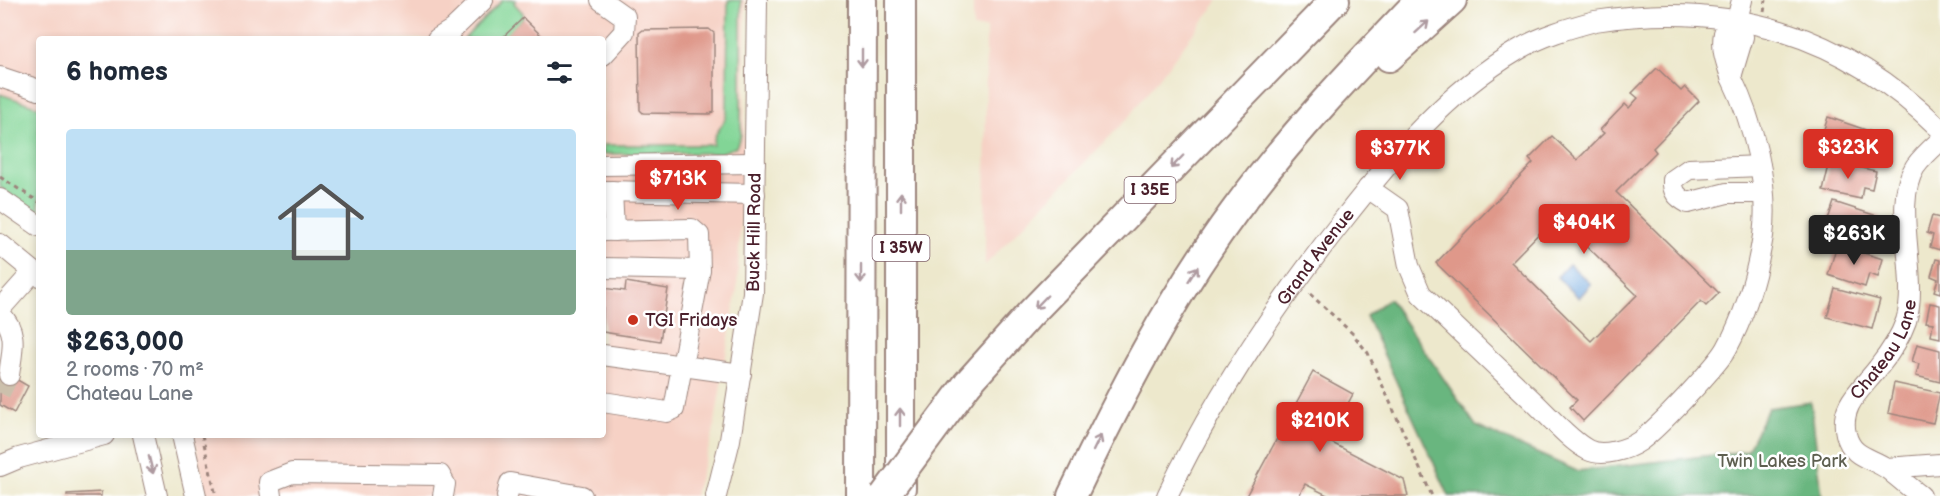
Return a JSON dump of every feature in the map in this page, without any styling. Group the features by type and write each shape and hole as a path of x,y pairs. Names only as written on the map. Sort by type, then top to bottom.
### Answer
{"highway":[{"name":"I 35W","path":"861,496 862,0"},
{"name":"I 35W","path":"901,0 901,496"},
{"path":"1201,136 1318,0"},
{"name":"I 35E","path":"884,496 968,383 1201,136 1335,0"},
{"path":"1072,496 1136,367 1233,212 1335,90 1420,0"},
{"path":"1270,166 1452,0"}],"street":[{"path":"442,36 453,30 483,0"},
{"path":"602,0 626,17 624,32 606,52"},
{"name":"Buck Hill Road","path":"716,496 730,440 753,293 757,0"},
{"name":"Grand Avenue","path":"1167,496 1209,416 1276,309 1368,188 1452,98 1484,71 1520,48 1569,28 1618,15 1666,9 1739,13 1792,29 1831,45 1885,80 1940,129"},
{"path":"1368,188 1398,209 1409,266 1421,294 1555,422 1588,450 1613,453 1639,442 1726,351 1743,314 1763,235 1760,166 1742,100 1731,78 1722,49 1724,33 1739,13"},
{"path":"0,77 36,89"},
{"name":"Chateau Lane","path":"1921,496 1887,468 1863,459 1852,449 1846,436 1844,422 1847,406 1891,352 1906,321 1911,299 1906,207 1908,189 1914,169 1940,141"},
{"path":"606,165 755,163"},
{"path":"1760,166 1689,170 1673,180 1672,189 1678,197 1688,203 1727,193 1762,193"},
{"path":"606,402 667,412 674,409 700,270 699,235 692,229 609,231 608,191 754,194"},
{"path":"0,199 36,224"},
{"path":"0,244 36,274 0,309"},
{"path":"606,268 700,270"},
{"path":"0,314 10,324 13,338 9,375"},
{"path":"606,355 741,374"},
{"path":"19,458 44,438"},
{"path":"0,466 19,458 93,438"},
{"path":"143,438 157,496"},
{"path":"183,438 195,496"},
{"name":"Chateau Lane","path":"1887,468 1940,464"},
{"path":"271,496 269,482 292,473 440,475 445,484 443,496"},
{"path":"507,496 510,483 582,496"}],"path":[{"path":"0,177 36,200"},
{"path":"1311,294 1353,333 1368,353 1432,496"},
{"path":"203,438 216,496"}],"shaded area":[{"path":"0,0 745,0 744,155 737,288 713,434 694,496 206,496 195,438 606,438 606,36 36,36 36,210 0,186"},
{"path":"973,0 1219,0 1127,119 985,265 986,28 973,28"}],"green space":[{"path":"503,0 516,0 514,3 523,13 523,18 505,36 467,36"},
{"path":"728,0 741,0 741,135 736,147 720,153 606,154 606,145 713,145 727,112"},
{"path":"0,94 36,106 36,213 0,187"},
{"name":"Twin Lakes Park","path":"1389,299 1476,426 1577,471 1747,451 1768,408 1811,402 1822,496 1449,496 1366,316"}],"water":[{"path":"1569,264 1591,284 1579,298 1557,277"}],"building":[{"path":"523,18 542,36 504,36"},
{"path":"709,29 714,33 714,111 710,114 643,113 640,110 639,33 643,30"},
{"path":"1657,68 1681,91 1685,87 1699,101 1653,148 1656,152 1616,192 1719,293 1706,306 1701,301 1583,421 1570,407 1577,400 1436,263 1533,163 1529,159 1552,136 1577,160 1604,133 1600,130 1625,104 1629,108 1638,98 1632,93","holes":["1556,216 1637,295 1591,341 1511,262"]},
{"path":"1828,117 1872,132 1866,148 1860,146 1856,158 1819,145"},
{"path":"1830,161 1876,171 1872,189 1863,187 1861,199 1823,191"},
{"path":"1834,202 1880,217 1874,235 1865,232 1862,243 1824,231"},
{"path":"1932,216 1940,218 1940,250 1930,247 1933,235 1927,233"},
{"path":"1837,245 1883,259 1878,277 1869,274 1865,287 1828,275"},
{"path":"1936,259 1940,260 1940,293 1934,291 1938,279 1931,276"},
{"name":"TGI Fridays","path":"626,282 668,289 660,341 606,332 606,288 625,291"},
{"path":"1835,288 1880,300 1872,329 1827,317"},
{"path":"1930,303 1940,305 1940,338 1931,336 1933,323 1926,322"},
{"path":"1917,344 1940,350 1940,382 1916,376 1919,364 1912,362"},
{"path":"0,370 28,386 14,413 0,405"},
{"path":"1313,372 1353,394 1328,441 1404,480 1408,496 1329,496 1305,484 1299,496 1246,496"},
{"path":"1894,383 1940,393 1933,423 1888,413"},
{"path":"101,492 101,496 67,496 67,494"}],"tunnel":[{"path":"0,393 9,375"}],"place":[{"name":"TGI Fridays","path":"633,320"}]}
